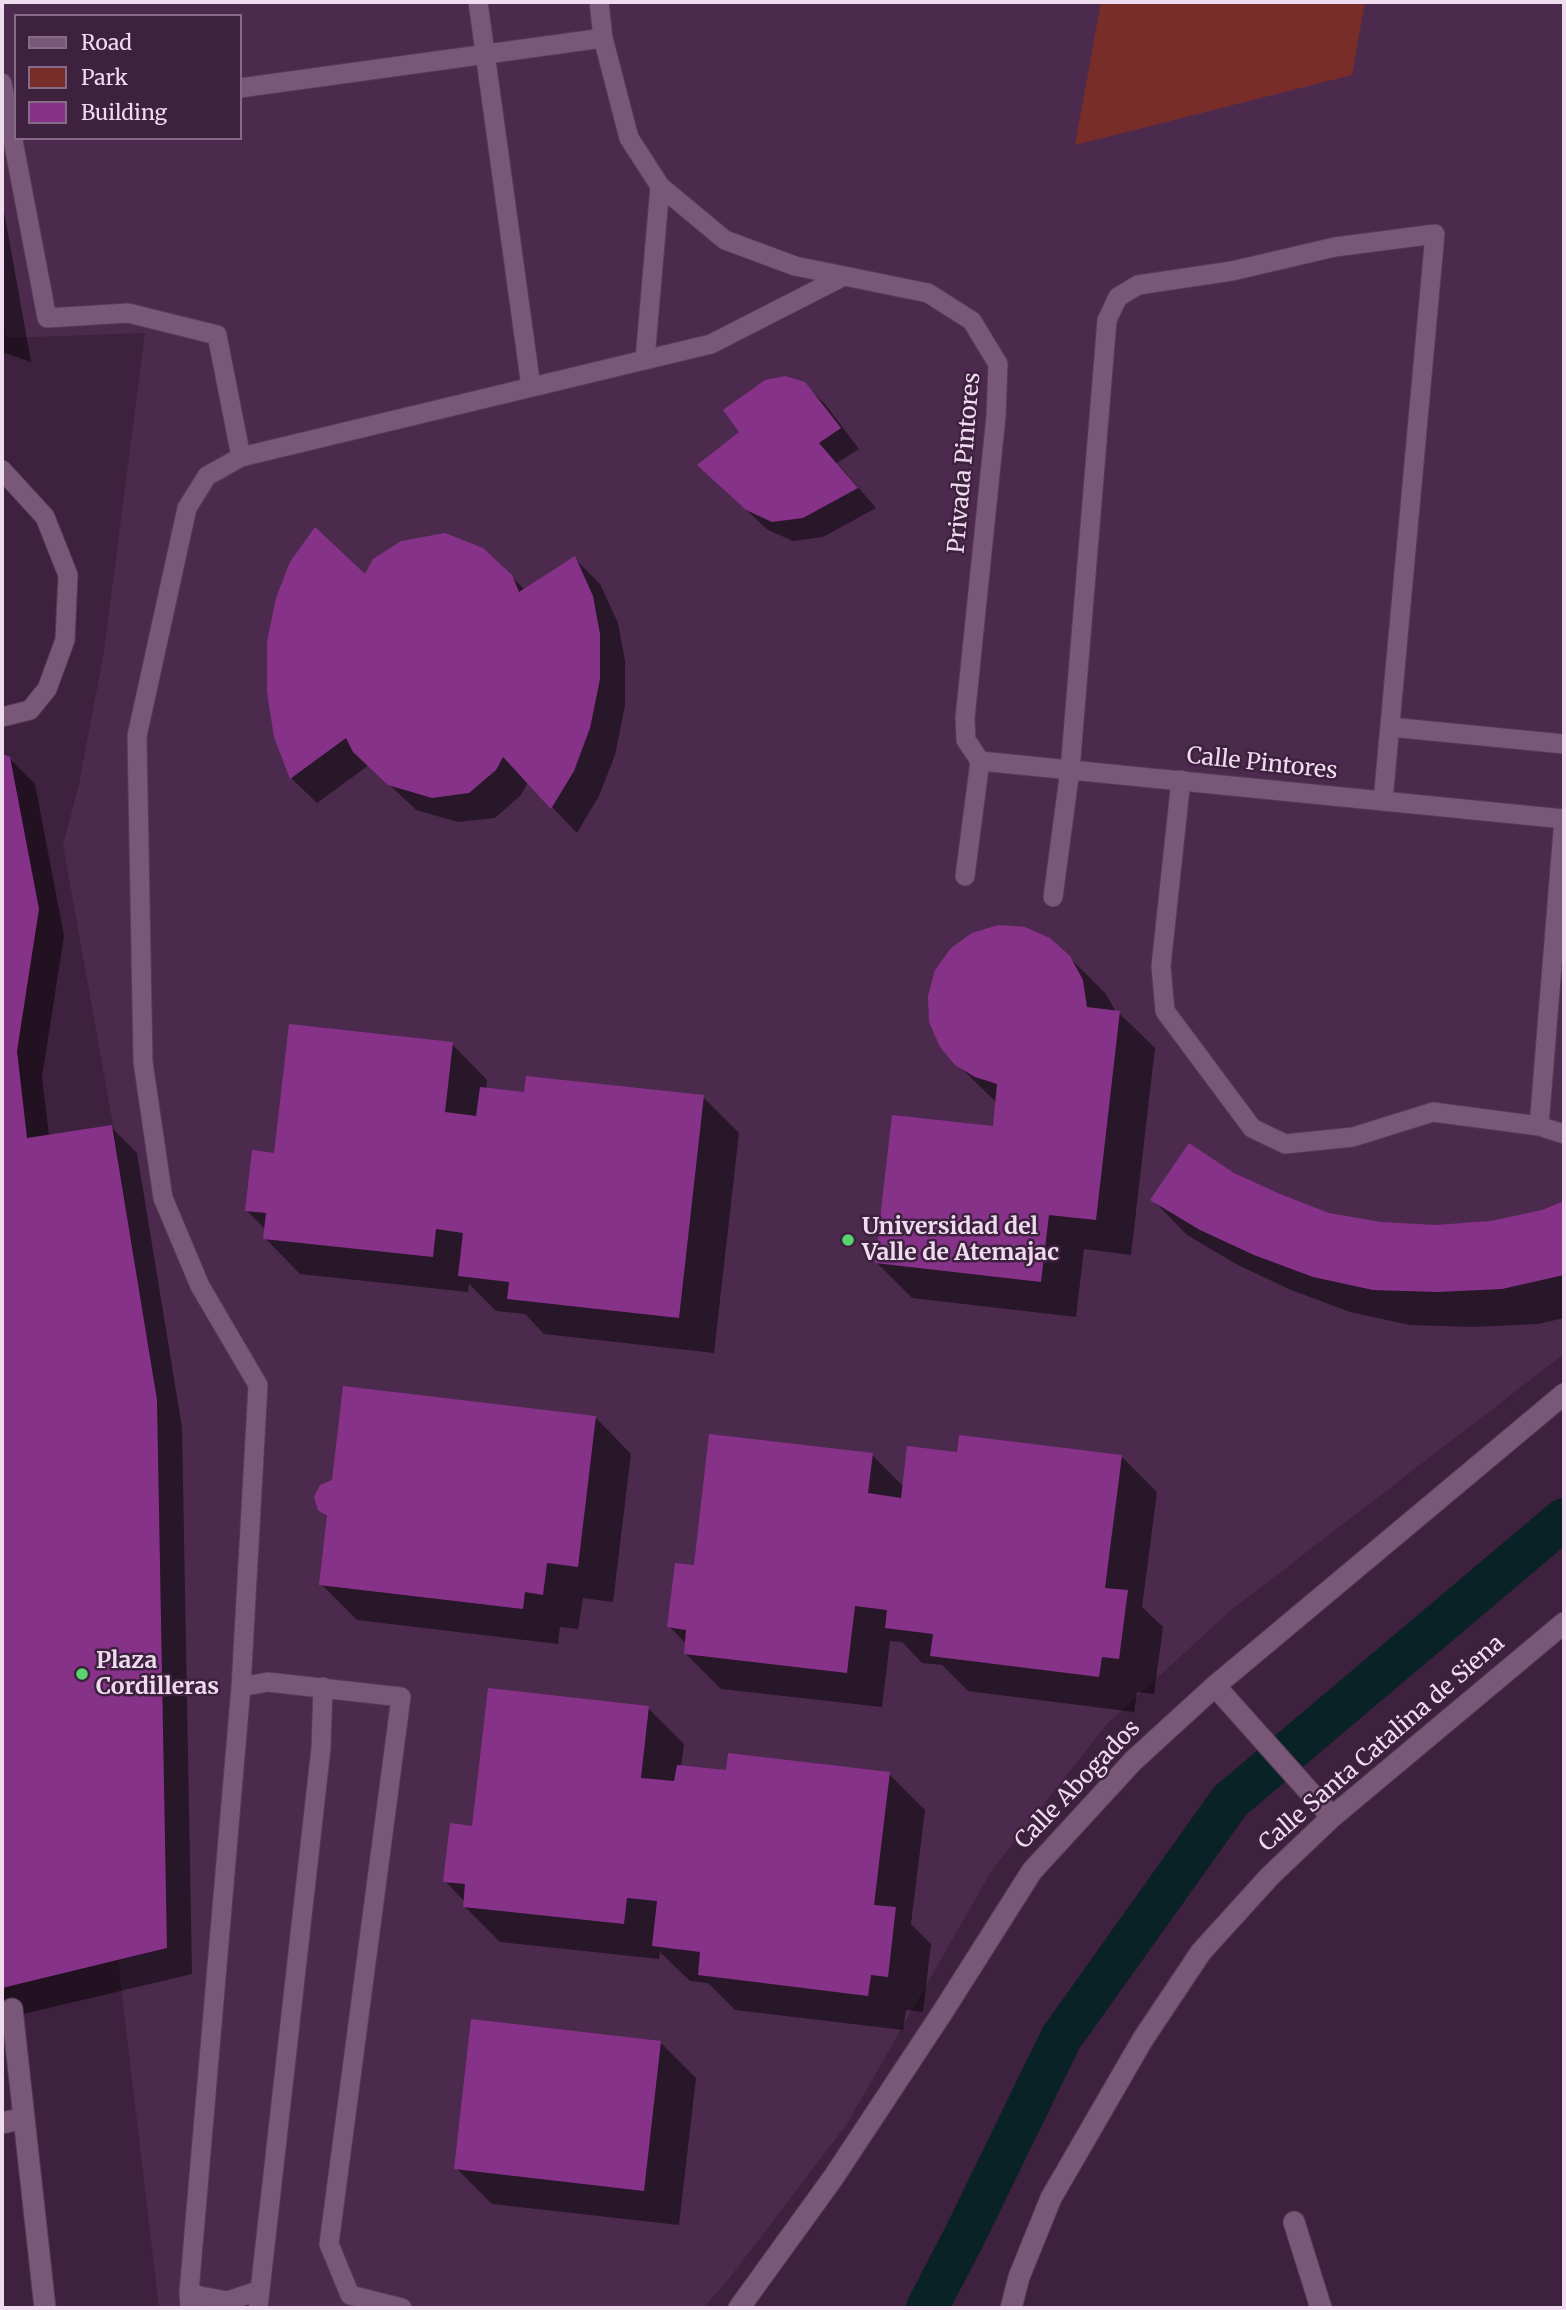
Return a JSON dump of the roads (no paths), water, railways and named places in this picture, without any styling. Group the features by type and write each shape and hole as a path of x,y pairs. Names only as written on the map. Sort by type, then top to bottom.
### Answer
{"street":[{"name":"Calle Abogados","path":"739,2308 833,2178 1032,1871 1133,1761 1215,1686 1564,1394"},
{"name":"Calle Santa Catalina de Siena","path":"1011,2308 1019,2277 1051,2198 1143,2039 1201,1952 1270,1876 1332,1817 1564,1623"},
{"path":"1215,1686 1332,1817"},
{"path":"12,2009 46,2308"},
{"path":"2,2123 24,2118"},
{"path":"1294,2222 1321,2308"}],"lane":[{"path":"478,2 531,387"},
{"name":"Privada Pintores","path":"599,2 603,38 629,138 660,186 726,240 796,266 928,293 972,321 998,365 996,416 965,718 966,740 980,761"},
{"path":"242,88 603,38"},
{"path":"2,83 12,119"},
{"path":"16,140 47,318 128,313 217,335 241,457"},
{"path":"645,359 660,186"},
{"path":"1054,897 1070,770 1107,320 1118,297 1138,285 1232,271 1335,247 1435,234 1383,801"},
{"path":"323,1687 321,1748 259,2299 189,2300 241,1688 258,1385 200,1286 163,1198 143,1062 137,736 187,508 207,476 241,457 711,344 844,276"},
{"path":"2,470 45,517 68,575 65,640 47,689 30,710 2,717"},
{"path":"1390,727 1564,744"},
{"path":"965,876 980,761"},
{"name":"Calle Pintores","path":"980,761 1564,818"},
{"path":"1181,780 1161,967 1165,1011 1252,1128 1285,1144 1353,1137 1433,1112 1539,1126 1564,1134"},
{"path":"1539,1126 1561,896 1564,818"},
{"path":"241,1688 268,1682 401,1697 329,2244 350,2295 402,2308"}],"waterway":[{"path":"927,2308 1061,2038 1230,1801 1564,1519"}],"place":[{"name":"Universidad del Valle de Atemajac","path":"848,1240"},
{"name":"Plaza Cordilleras","path":"82,1674"}]}
